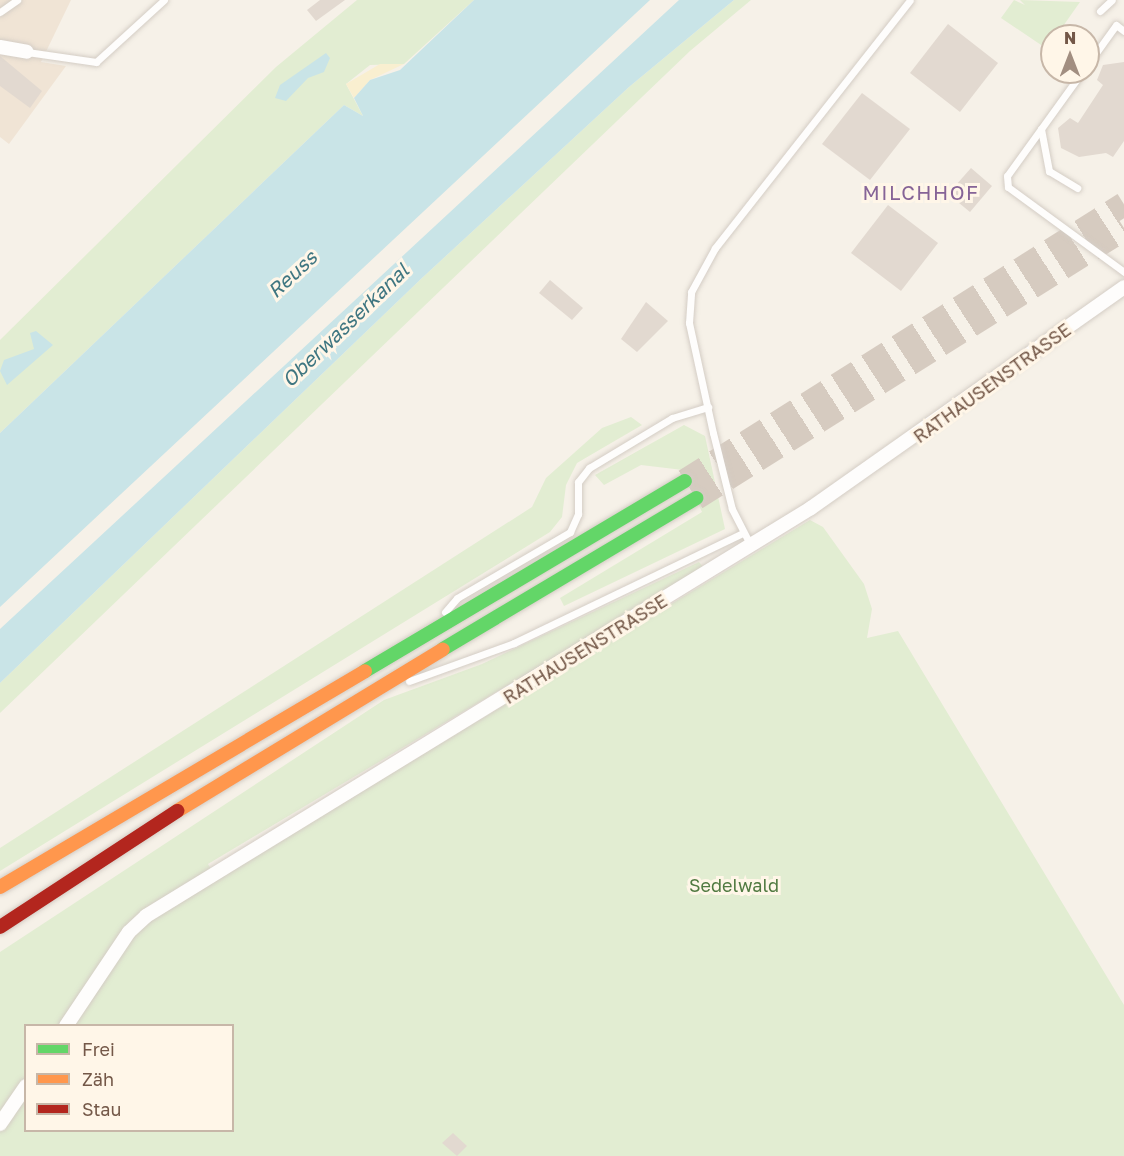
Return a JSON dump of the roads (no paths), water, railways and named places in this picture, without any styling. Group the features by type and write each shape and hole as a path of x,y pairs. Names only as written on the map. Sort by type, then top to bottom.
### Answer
{"highway":[{"path":"0,887 61,855 431,627 685,481"},
{"path":"0,927 371,691 696,498"},
{"path":"0,901 61,855"}],"street":[{"path":"0,47 27,52"},
{"name":"RATHAUSENSTRASSE","path":"67,1024 129,932 146,916 751,546 903,447 1124,287"},
{"path":"0,1124 24,1089"}],"lane":[{"path":"0,12 17,0"},
{"path":"27,52 96,62 164,0"},
{"path":"751,546 732,509 688,314 701,270 910,0"},
{"path":"1100,11 1112,0"},
{"path":"1100,47 1116,25 1124,31"},
{"path":"1073,84 1007,176 1008,187 1124,272"},
{"path":"1041,129 1049,171 1077,188"},
{"path":"431,627 457,598 570,532 578,514 578,482 589,468 672,418 708,407"},
{"path":"371,691 478,659 743,533"}],"water":[{"name":"Reuss","path":"474,0 650,0 0,607 0,433 344,105 363,116 354,98 370,80 400,70"},
{"name":"Oberwasserkanal","path":"679,0 734,0 629,87 422,278 0,683 0,629"},
{"path":"326,53 330,58 324,72 308,78 286,101 275,98 280,85"},
{"path":"36,331 53,345 7,385 0,371 4,360 34,349 30,333"}],"tunnel":[{"path":"685,481 1124,204"},
{"path":"696,498 1124,229"}],"district":[{"name":"MILCHHOF","path":"921,192"}],"park label":[{"name":"Sedelwald","path":"734,885"}]}
